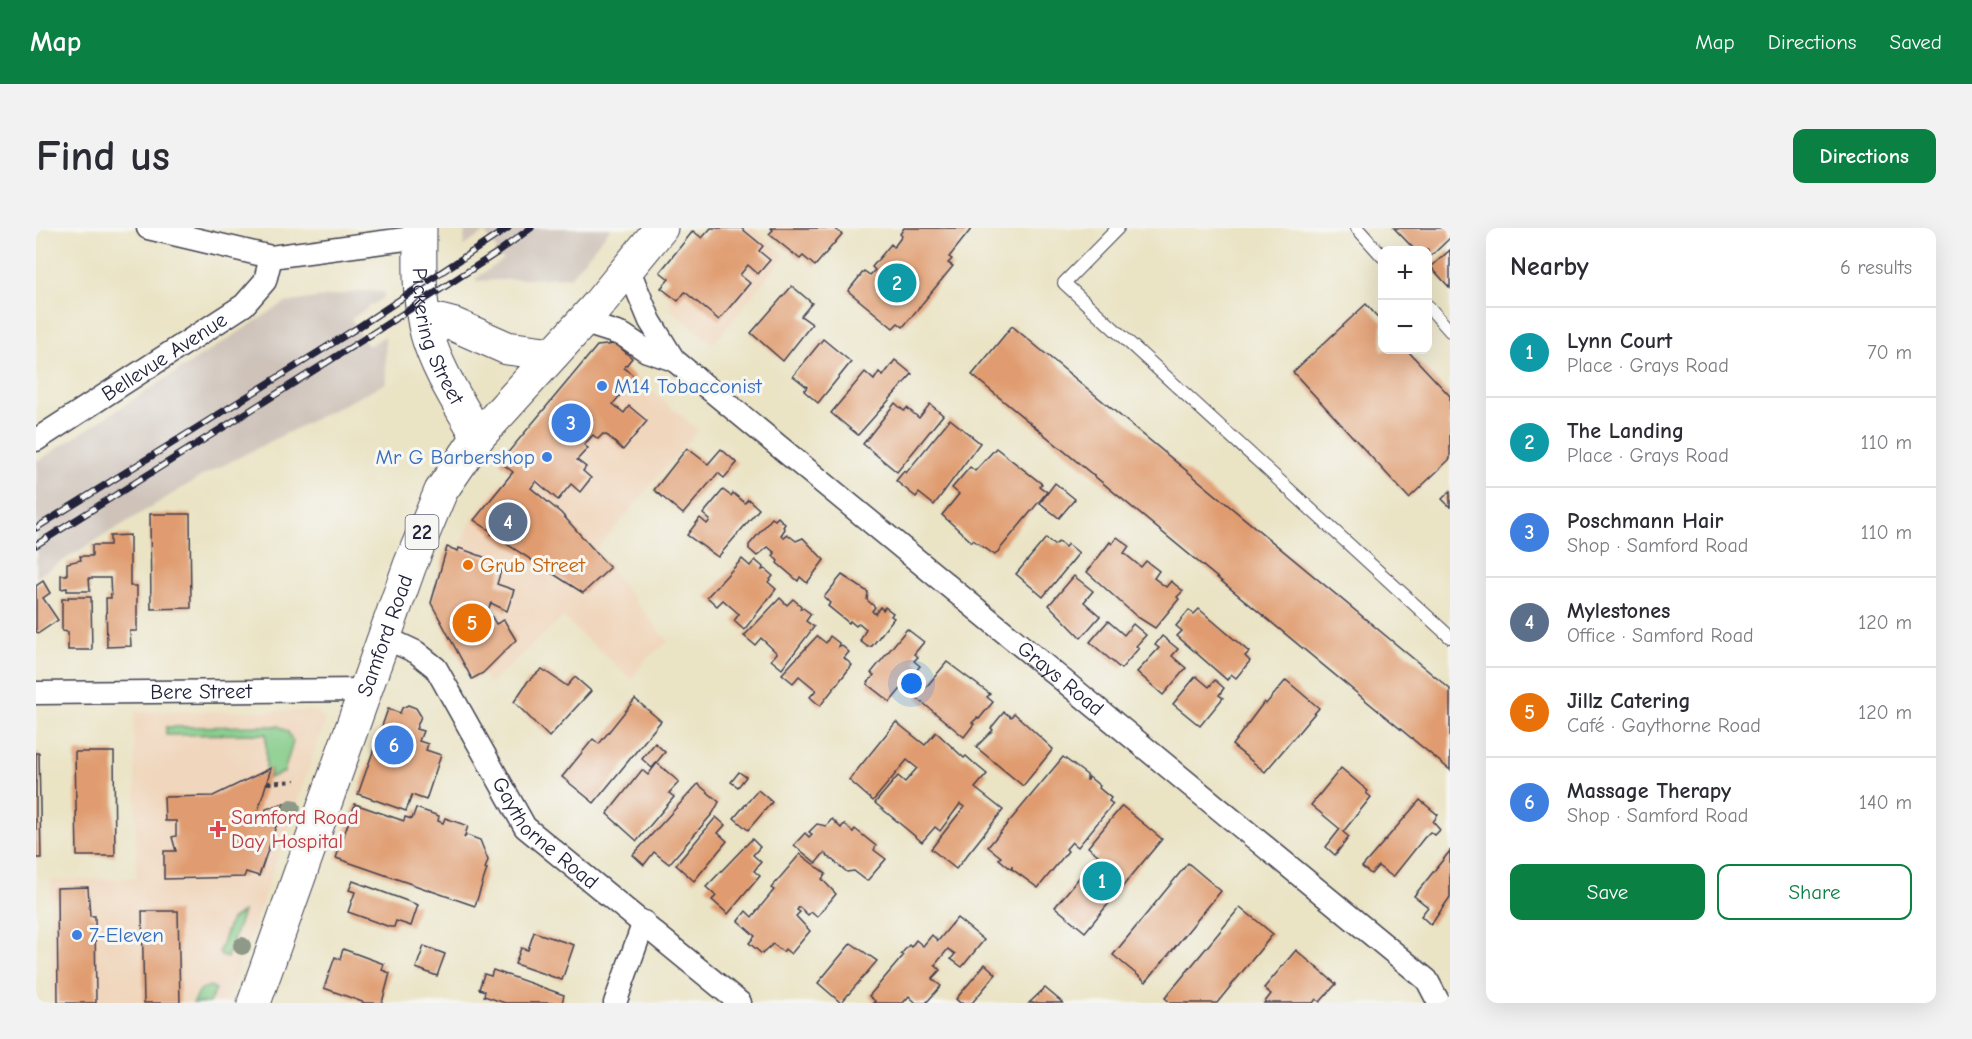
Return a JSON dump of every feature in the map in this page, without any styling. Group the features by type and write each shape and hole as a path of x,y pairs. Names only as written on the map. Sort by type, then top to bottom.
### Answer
{"main road":[{"name":"Samford Road","path":"254,1003 384,637 432,510 452,474 478,437 582,322 661,228"},
{"name":"Pickering Street","path":"420,233 424,317 432,347 478,437"},
{"path":"424,317 455,324 499,346 553,354"}],"street":[{"path":"147,228 271,257 420,233"},
{"name":"Bellevue Avenue","path":"36,440 244,305 265,281 271,257"},
{"name":"Grays Road","path":"628,268 650,321 674,360 898,542 1427,980 1439,1003"},
{"name":"Grays Road","path":"582,322 622,335 647,351 674,360"},
{"name":"Gaythorne Road","path":"384,637 416,652 436,668 525,827 644,922 740,1003"},
{"name":"Bere Street","path":"36,693 366,690"},
{"path":"615,1003 644,922"}],"lane":[{"path":"1118,228 1064,283 1450,637"},
{"path":"1357,228 1378,251"},
{"path":"1432,311 1450,331"}],"path":[{"path":"267,783 295,781"}],"shaded area":[{"path":"465,228 611,228 570,277 476,281 475,279 503,260 485,232 464,246"},
{"path":"711,228 752,228 785,255 713,344 671,310 666,282"},
{"path":"363,291 384,292 384,297 351,319 368,346 385,336 386,383 202,476 36,577 36,462 284,303"},
{"path":"612,357 698,430 595,551 668,642 647,658 631,679 563,617 489,684 442,600 459,548 473,518 510,471 604,358"},
{"path":"315,711 324,718 324,724 227,1003 52,1003 51,880 137,878 134,712"}],"green space":[{"path":"279,726 288,732 293,742 284,772 269,778 271,769 266,771 266,734 166,735 166,727"},
{"path":"243,912 227,958 221,956 219,952 230,921"},
{"path":"210,986 216,989 209,1003 193,1003 201,989"}],"building":[{"path":"711,228 741,228 763,246 759,251 770,260 758,274 748,265 740,275 750,283 719,320 685,292 678,301 661,288 669,279 660,272 693,231 702,238"},
{"path":"771,228 834,228 842,234 815,266 803,256 800,259 769,234 773,230"},
{"path":"904,228 972,228 949,257 952,259 948,263 953,266 903,327 898,323 893,328 848,291 864,271 870,275 875,270 872,267 891,244 894,247 902,236 900,234"},
{"path":"1394,228 1450,228 1450,238 1432,255 1432,246 1411,246"},
{"path":"1450,250 1450,288 1432,268"},
{"path":"792,286 812,303 801,316 812,324 783,361 751,333"},
{"path":"1366,304 1378,318 1378,354 1411,354 1450,396 1450,459 1409,498 1293,372"},
{"path":"1012,326 1450,689 1450,770 972,375"},
{"path":"823,339 851,362 818,403 804,391 807,387 793,376"},
{"path":"616,344 632,358 624,368 635,377 613,404 624,413 629,406 647,421 623,450 608,436 603,434 598,439 593,435 584,445 588,448 577,460 586,467 583,471 591,478 580,492 571,484 558,500 536,481 531,488 561,513 610,568 583,593 491,534 492,532 474,520 513,472 500,462 597,346"},
{"path":"895,360 912,374 858,435 831,413 865,372 874,380 879,372 883,376"},
{"path":"895,403 904,411 907,408 919,418 930,404 943,415 897,472 863,444"},
{"path":"950,419 980,443 934,505 919,493 916,497 896,481 904,471 906,473"},
{"path":"687,448 708,464 721,449 737,463 724,478 718,473 683,514 654,490"},
{"path":"996,448 1042,484 1039,486 1047,492 995,555 973,540 972,542 942,515 959,494 952,488 970,467 975,471"},
{"path":"1055,483 1075,499 1059,518 1040,503"},
{"path":"723,490 731,496 733,493 745,503 748,499 759,509 718,557 687,535 700,518 707,524 710,520 703,514"},
{"path":"1450,491 1450,507 1442,499"},
{"path":"150,514 190,514 191,608 151,609"},
{"path":"778,517 785,524 781,535 784,538 787,534 796,541 803,538 824,560 807,583 800,577 798,581 777,563 778,561 773,556 775,553 768,547 757,556 749,549 749,545 772,518 775,520"},
{"path":"130,535 130,586 137,586 137,631 130,631 131,646 107,647 106,598 111,598 110,578 89,578 90,591 67,591 67,588 61,589 61,575 67,575 67,563 81,560 80,556 92,556 92,545 110,545 110,536"},
{"path":"1117,537 1129,546 1124,553 1141,567 1146,561 1159,571 1154,578 1166,587 1171,581 1183,591 1155,628 1136,616 1087,572 1110,542 1112,544"},
{"path":"1046,538 1054,545 1059,542 1065,547 1068,544 1079,553 1043,597 1016,574"},
{"path":"447,547 458,551 459,548 503,564 497,584 514,590 507,611 491,603 488,610 496,624 504,620 516,640 483,673 472,679 431,603"},
{"path":"742,559 750,566 755,560 763,567 762,570 765,569 773,576 768,582 776,589 744,630 734,621 739,614 723,600 717,606 707,597"},
{"path":"842,575 868,592 867,600 875,607 872,611 875,614 880,607 883,610 885,607 893,613 891,616 894,618 872,646 868,647 860,641 866,629 859,623 856,626 850,621 849,623 828,606 830,603 824,597"},
{"path":"1074,576 1093,591 1084,602 1100,616 1081,638 1049,605"},
{"path":"43,581 50,593 43,598 58,620 39,633 36,632 36,586"},
{"path":"68,597 91,597 92,650 68,650 68,632 62,631 62,599 68,599"},
{"path":"780,598 787,605 793,599 801,606 800,609 803,608 811,614 806,621 814,627 782,669 771,660 777,653 761,638 755,645 744,636"},
{"path":"1199,609 1249,652 1245,656 1250,661 1236,678 1231,674 1227,680 1177,636 1182,631 1176,626 1189,610 1194,614"},
{"path":"1108,621 1124,635 1133,624 1146,635 1136,646 1139,648 1121,669 1090,642"},
{"path":"907,629 924,642 914,654 918,657 914,661 920,666 890,702 867,684 874,675 871,673"},
{"path":"817,636 826,643 830,636 839,643 838,647 841,645 849,652 844,658 852,665 820,706 810,697 816,690 799,676 793,683 782,674"},
{"path":"1162,636 1178,649 1172,656 1186,668 1163,695 1137,672 1159,648 1155,645"},
{"path":"947,662 990,694 987,697 993,702 979,719 977,718 972,723 974,724 964,737 917,698"},
{"path":"542,669 567,686 575,677 591,691 549,737 514,702 528,681"},
{"path":"1196,676 1209,687 1215,680 1224,688 1219,695 1223,698 1200,726 1173,704"},
{"path":"1286,680 1319,708 1265,772 1232,745 1264,702 1266,704"},
{"path":"635,699 661,721 594,803 562,777 593,739 599,744"},
{"path":"408,705 416,708 421,716 416,729 423,731 419,741 428,744 426,750 441,755 426,800 412,795 406,811 358,794 388,709 400,713 402,708"},
{"path":"1004,712 1011,717 1014,713 1053,749 1023,786 976,747 993,730 991,728"},
{"path":"896,722 925,745 936,732 964,758 966,756 987,774 975,788 1003,810 956,869 931,849 964,807 960,804 940,831 935,827 922,842 875,803 898,776 905,782 917,768 907,760 873,801 849,780"},
{"path":"655,743 665,752 652,768 642,759"},
{"path":"75,752 114,752 115,856 77,856"},
{"path":"36,753 39,753 41,858 36,858"},
{"path":"1063,757 1087,775 1087,780 1089,777 1100,786 1099,788 1111,798 1109,801 1113,804 1078,847 1072,842 1066,849 1068,851 1038,888 1012,869 1012,866 1011,869 988,847"},
{"path":"657,763 679,782 669,793 674,797 637,841 607,814 642,770 648,775"},
{"name":"Samford Road Day Hospital","path":"271,768 256,818 264,817 266,809 284,803 259,876 246,872 244,877 164,879 164,851 176,851 172,837 176,836 176,821 165,821 164,797 213,796"},
{"path":"1341,768 1368,791 1366,793 1371,797 1343,832 1349,837 1335,855 1326,847 1340,829 1311,805"},
{"path":"739,772 746,777 738,787 731,782"},
{"path":"698,784 719,802 713,813 669,864 654,852 644,865 633,855"},
{"path":"758,790 772,802 748,830 734,818"},
{"path":"1420,800 1438,815 1433,822 1440,830 1435,835 1430,832 1424,838 1393,877 1378,866 1371,874 1362,867"},
{"path":"355,804 404,821 405,817 412,819 416,808 439,816 438,821 443,823 445,818 468,826 464,838 467,835 480,840 488,860 475,906 336,858"},
{"path":"1122,806 1162,839 1085,932 1055,907 1098,855 1088,847"},
{"path":"716,817 725,825 718,833 727,841 694,881 676,865"},
{"path":"832,819 841,828 844,824 853,832 855,829 876,846 874,850 886,859 867,881 854,871 847,872 824,853 816,863 794,845 805,833 809,837 812,834 809,832 817,824 826,826"},
{"path":"752,839 760,847 753,855 761,862 754,871 760,876 728,914 712,900 716,896 706,887"},
{"path":"1450,851 1450,897 1431,925 1421,916 1428,907 1414,896"},
{"path":"800,854 826,874 822,879 836,894 817,917 811,912 808,915 799,907 797,910 800,912 796,916 810,931 791,954 785,949 783,952 773,944 762,954 749,943 755,936 738,921 746,911 752,917 774,890 771,888"},
{"path":"1188,863 1221,891 1146,982 1113,955"},
{"path":"353,881 418,905 411,926 396,921 394,927 390,927 348,912 355,892 349,890"},
{"name":"7-Eleven","path":"88,887 90,916 95,916 96,1003 58,1003 57,888"},
{"path":"1240,907 1273,934 1217,1003 1171,1003 1165,998"},
{"name":"7-Eleven","path":"142,911 178,911 180,1003 144,1003"},
{"path":"957,918 984,940 962,967 951,959 955,954 948,949 935,965 940,970 932,979 941,986 926,1003 916,1003 909,996 903,1003 873,1003 875,1001 869,996 903,956 901,954 909,945 911,947 916,940 923,946 932,935 938,941"},
{"path":"534,932 574,945 562,980 515,964 521,948 528,950"},
{"path":"851,943 877,961 841,1003 818,983"},
{"path":"424,946 445,954 437,976 416,968"},
{"path":"343,949 384,964 382,970 390,973 382,1003 365,1003 324,988 335,957 340,959"},
{"path":"1296,950 1336,984 1320,1002 1316,999 1313,1003 1264,1003 1271,994 1264,988"},
{"path":"985,964 996,974 972,1003 960,1003 956,999"},
{"path":"493,970 564,995 562,1003 505,1003 484,996 485,991 479,989 484,974 491,976"},
{"path":"1045,988 1063,1003 1029,1003"}],"railway":[{"path":"36,528 357,328 508,228"},
{"path":"36,545 364,339 531,228"}],"place":[{"name":"The Landing","path":"897,283"},
{"name":"M14 Tobacconist","path":"602,386"},
{"name":"Poschmann Hair","path":"571,423"},
{"name":"Mr G Barbershop","path":"547,457"},
{"name":"Mylestones","path":"508,522"},
{"name":"Grub Street","path":"468,565"},
{"name":"Jillz Catering","path":"472,623"},
{"name":"Massage Therapy","path":"394,745"},
{"name":"Samford Road Day Hospital","path":"218,829"},
{"name":"Lynn Court","path":"1102,881"},
{"name":"7-Eleven","path":"77,935"}]}
